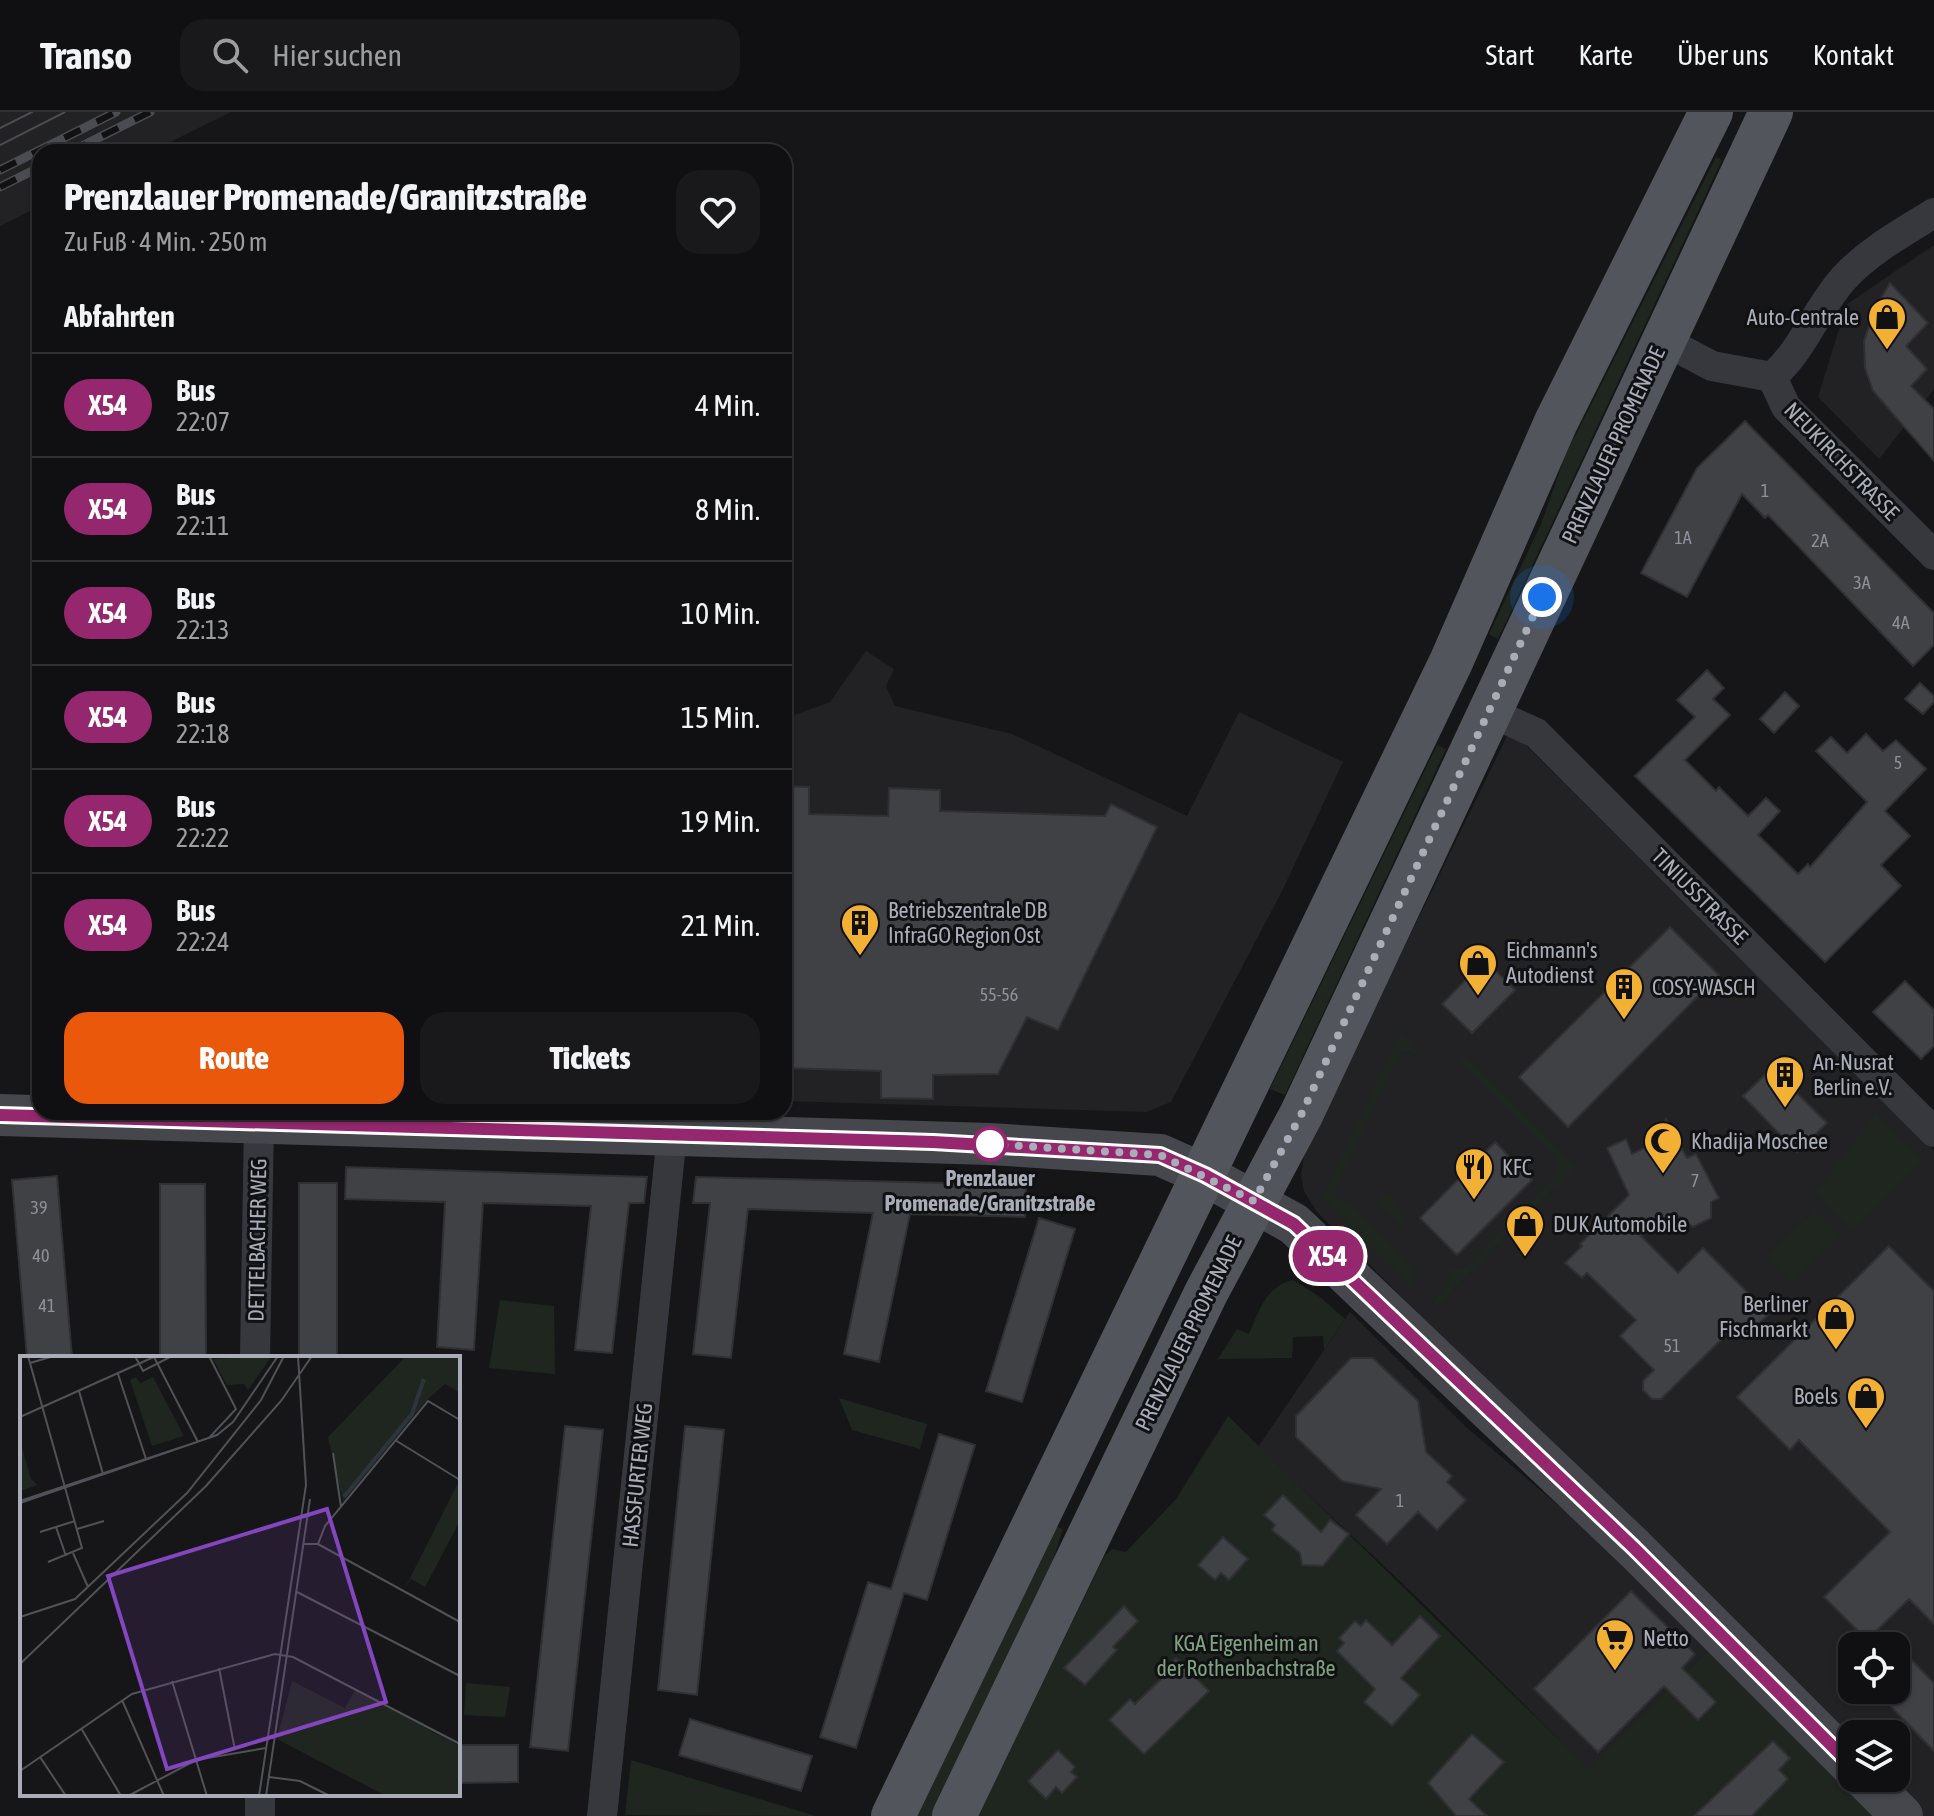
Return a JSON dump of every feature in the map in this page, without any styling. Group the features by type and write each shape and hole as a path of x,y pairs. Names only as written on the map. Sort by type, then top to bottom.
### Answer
{"main road":[{"path":"893,1816 1451,662 1556,422 1711,112"},
{"name":"PRENZLAUER PROMENADE","path":"954,1816 1129,1451 1254,1201 1301,1115 1771,112"},
{"path":"0,1115 32,1116"},
{"path":"185,1120 672,1134 1132,1151 1160,1155 1205,1175 1294,1224 1634,1548 1838,1752"},
{"path":"1080,1429 1129,1451"},
{"path":"1878,1792 1902,1816"}],"street":[{"path":"1772,377 1791,361 1843,279 1878,249 1934,213"},
{"name":"NEUKIRCHSTRASSE","path":"1663,340 1712,366 1772,377 1786,407 1934,555"},
{"name":"TINIUSSTRASSE","path":"1488,711 1536,733 1934,1132"},
{"name":"DETTELBACHER WEG","path":"255,1356 259,1122"},
{"name":"HASSFURTER WEG","path":"602,1816 672,1134"}],"shaded area":[{"path":"0,112 231,112 166,144 32,144 32,210 0,226"},
{"path":"1934,245 1934,389 1879,459 1818,397 1847,304"},
{"path":"866,651 894,669 886,686 895,706 1012,734 1187,816 1239,712 1343,762 1282,891 1171,1102 1146,1112 792,1101 792,716 830,702"},
{"path":"1507,736 1524,743 1934,1151 1934,1816 1920,1816 1896,1792 1910,1792 1910,1720 1838,1720 1838,1734 1316,1211 1304,1191 1301,1174 1305,1151"},
{"path":"1350,1312 1465,1426 1652,1585 1714,1645 1588,1769 1423,1603 1258,1447"}],"green space":[{"path":"1716,157 1722,160 1498,639 1489,634 1541,524 1565,456"},
{"path":"1437,745 1446,749 1285,1095 1270,1089"},
{"path":"1399,1035 1405,1036 1421,1058 1402,1049 1333,1194 1350,1203 1417,1269 1410,1287 1322,1198"},
{"path":"1465,1057 1575,1167 1437,1306 1432,1304 1448,1284 1450,1267 1462,1269 1469,1265 1555,1176 1558,1168 1555,1157 1460,1062"},
{"path":"1876,1114 1921,1161 1851,1231 1815,1192"},
{"path":"1384,1193 1393,1195 1405,1222 1402,1225 1380,1203 1378,1199"},
{"path":"1815,1210 1841,1236 1792,1284 1766,1258"},
{"path":"1293,1280 1320,1297 1345,1319 1324,1350 1323,1336 1293,1337 1292,1358 1218,1359 1237,1329 1249,1334 1270,1294"},
{"path":"500,1300 554,1306 555,1374 489,1368"},
{"path":"839,1398 927,1424 920,1449 852,1430"},
{"name":"KGA Eigenheim an der Rothenbachstraße","path":"1228,1416 1588,1768 1714,1645 1838,1770 1838,1792 1860,1792 1884,1816 978,1816 1104,1557 1112,1549 1126,1552 1176,1499"},
{"path":"1050,1524 1063,1529 1036,1613 940,1816 907,1816"},
{"path":"466,1683 510,1687 505,1717 464,1715"},
{"path":"631,1760 816,1816 625,1815"}],"building":[{"name":"Auto-Centrale","path":"1890,283 1928,323 1906,346 1927,369 1911,386 1934,409 1934,461 1873,391 1865,368 1864,341 1874,310"},
{"path":"1745,421 1934,613 1934,645 1913,666 1768,515 1765,518 1742,494 1687,597 1641,573 1697,468"},
{"path":"1707,670 1724,688 1713,699 1730,715 1685,760 1716,791 1719,787 1748,816 1766,798 1780,811 1758,835 1798,874 1808,864 1810,867 1867,802 1816,751 1831,737 1847,753 1866,734 1883,751 1896,740 1926,769 1885,811 1910,836 1881,865 1901,886 1825,962 1635,776 1695,717 1677,700"},
{"path":"1920,683 1934,696 1934,702 1923,714 1905,699"},
{"path":"1785,692 1799,706 1774,733 1760,719"},
{"name":"Betriebszentrale DB InfraGO Region Ost","path":"792,786 809,787 809,814 888,816 889,788 940,790 940,811 1105,816 1111,804 1157,827 1058,1030 1027,1017 998,1074 933,1075 933,1099 881,1098 881,1071 792,1068"},
{"name":"COSY-WASCH","path":"1670,927 1719,975 1568,1127 1519,1077"},
{"name":"Eichmann's Autodienst","path":"1485,960 1515,990 1472,1033 1442,1004"},
{"path":"1905,981 1934,1010 1934,1046 1921,1059 1873,1012"},
{"name":"An-Nusrat Berlin e.V.","path":"1772,1068 1827,1123 1797,1152 1743,1096"},
{"path":"1666,1119 1687,1158 1696,1154 1719,1198 1711,1202 1711,1218 1693,1227 1680,1217 1641,1236 1678,1273 1703,1248 1769,1314 1743,1338 1733,1328 1661,1399 1652,1399 1643,1390 1643,1381 1654,1370 1620,1336 1636,1320 1587,1273 1582,1278 1565,1263 1629,1195 1607,1148 1626,1139 1632,1154 1657,1142"},
{"name":"KFC","path":"1495,1142 1532,1180 1457,1255 1420,1218"},
{"path":"346,1167 647,1177 644,1203 629,1203 612,1353 575,1350 591,1206 483,1203 474,1350 437,1347 445,1202 345,1199"},
{"path":"57,1176 72,1356 27,1356 12,1180"},
{"path":"696,1177 1026,1185 1025,1217 910,1214 879,1362 844,1354 873,1213 748,1209 731,1358 693,1354 710,1203 693,1203"},
{"path":"299,1183 337,1183 337,1356 299,1356"},
{"path":"160,1184 205,1184 206,1356 160,1356"},
{"path":"1039,1218 1075,1229 1022,1402 986,1391"},
{"path":"1889,1246 1934,1291 1934,1624 1909,1599 1875,1632 1859,1632 1824,1597 1890,1532 1799,1440 1790,1450 1737,1397"},
{"path":"1351,1358 1373,1358 1418,1401 1426,1452 1452,1476 1447,1482 1466,1500 1437,1530 1418,1512 1387,1544 1356,1515 1381,1489 1342,1481 1296,1437 1296,1416"},
{"path":"565,1426 603,1430 568,1751 530,1747"},
{"path":"685,1426 724,1430 697,1695 658,1690"},
{"path":"939,1434 975,1445 927,1600 904,1593 856,1748 820,1737 868,1582 891,1589"},
{"path":"1283,1495 1321,1532 1330,1520 1349,1534 1323,1566 1302,1565 1300,1553 1272,1530 1275,1525 1264,1515"},
{"path":"1223,1537 1248,1559 1229,1580 1221,1573 1215,1580 1198,1565"},
{"name":"Netto","path":"1631,1591 1695,1654 1682,1668 1716,1702 1698,1720 1664,1686 1598,1752 1534,1689"},
{"path":"1124,1606 1138,1621 1113,1647 1117,1650 1085,1685 1064,1668"},
{"path":"1420,1616 1440,1636 1401,1678 1420,1695 1392,1726 1364,1702 1375,1689 1337,1651 1344,1643 1339,1638 1355,1621 1361,1626 1366,1620 1392,1645"},
{"path":"1176,1658 1209,1691 1144,1754 1109,1720 1130,1699 1135,1704 1163,1677 1159,1674"},
{"path":"1910,1658 1934,1683 1934,1751 1910,1726 1910,1720 1904,1720 1889,1704 1910,1704"},
{"path":"690,1719 812,1756 801,1791 679,1755"},
{"path":"1472,1734 1504,1762 1469,1799 1487,1816 1456,1816 1428,1783"},
{"path":"1773,1741 1790,1758 1779,1770 1788,1779 1752,1816 1694,1816"},
{"path":"460,1745 518,1745 518,1782 460,1783"},
{"path":"1058,1750 1075,1767 1071,1772 1077,1777 1062,1793 1056,1787 1046,1799 1028,1781"}],"tram line":[{"path":"0,128 32,112"},
{"path":"0,145 65,112"}],"railway":[{"path":"52,144 116,112"},
{"path":"86,144 150,112"},
{"path":"0,170 32,154"},
{"path":"0,187 32,171"}],"bus line":[{"name":"X54","path":"0,1115 32,1116"},
{"name":"X54","path":"201,1120 933,1142 1160,1155 1205,1175 1294,1224 1634,1548 1838,1752"}],"place":[{"name":"Auto-Centrale","path":"1887,351"},
{"name":"Betriebszentrale DB InfraGO Region Ost","path":"860,957"},
{"name":"Eichmann's Autodienst","path":"1478,997"},
{"name":"COSY-WASCH","path":"1624,1021"},
{"name":"An-Nusrat Berlin e.V.","path":"1785,1109"},
{"name":"Prenzlauer Promenade/Granitzstraße","path":"990,1144"},
{"name":"Khadija Moschee","path":"1663,1175"},
{"name":"KFC","path":"1474,1201"},
{"name":"DUK Automobile","path":"1525,1258"},
{"name":"Berliner Fischmarkt","path":"1836,1351"},
{"name":"Boels","path":"1866,1430"},
{"name":"Netto","path":"1615,1672"}],"route":[{"path":"990,1144 1160,1155 1254,1201 1301,1115 1542,597"}]}
